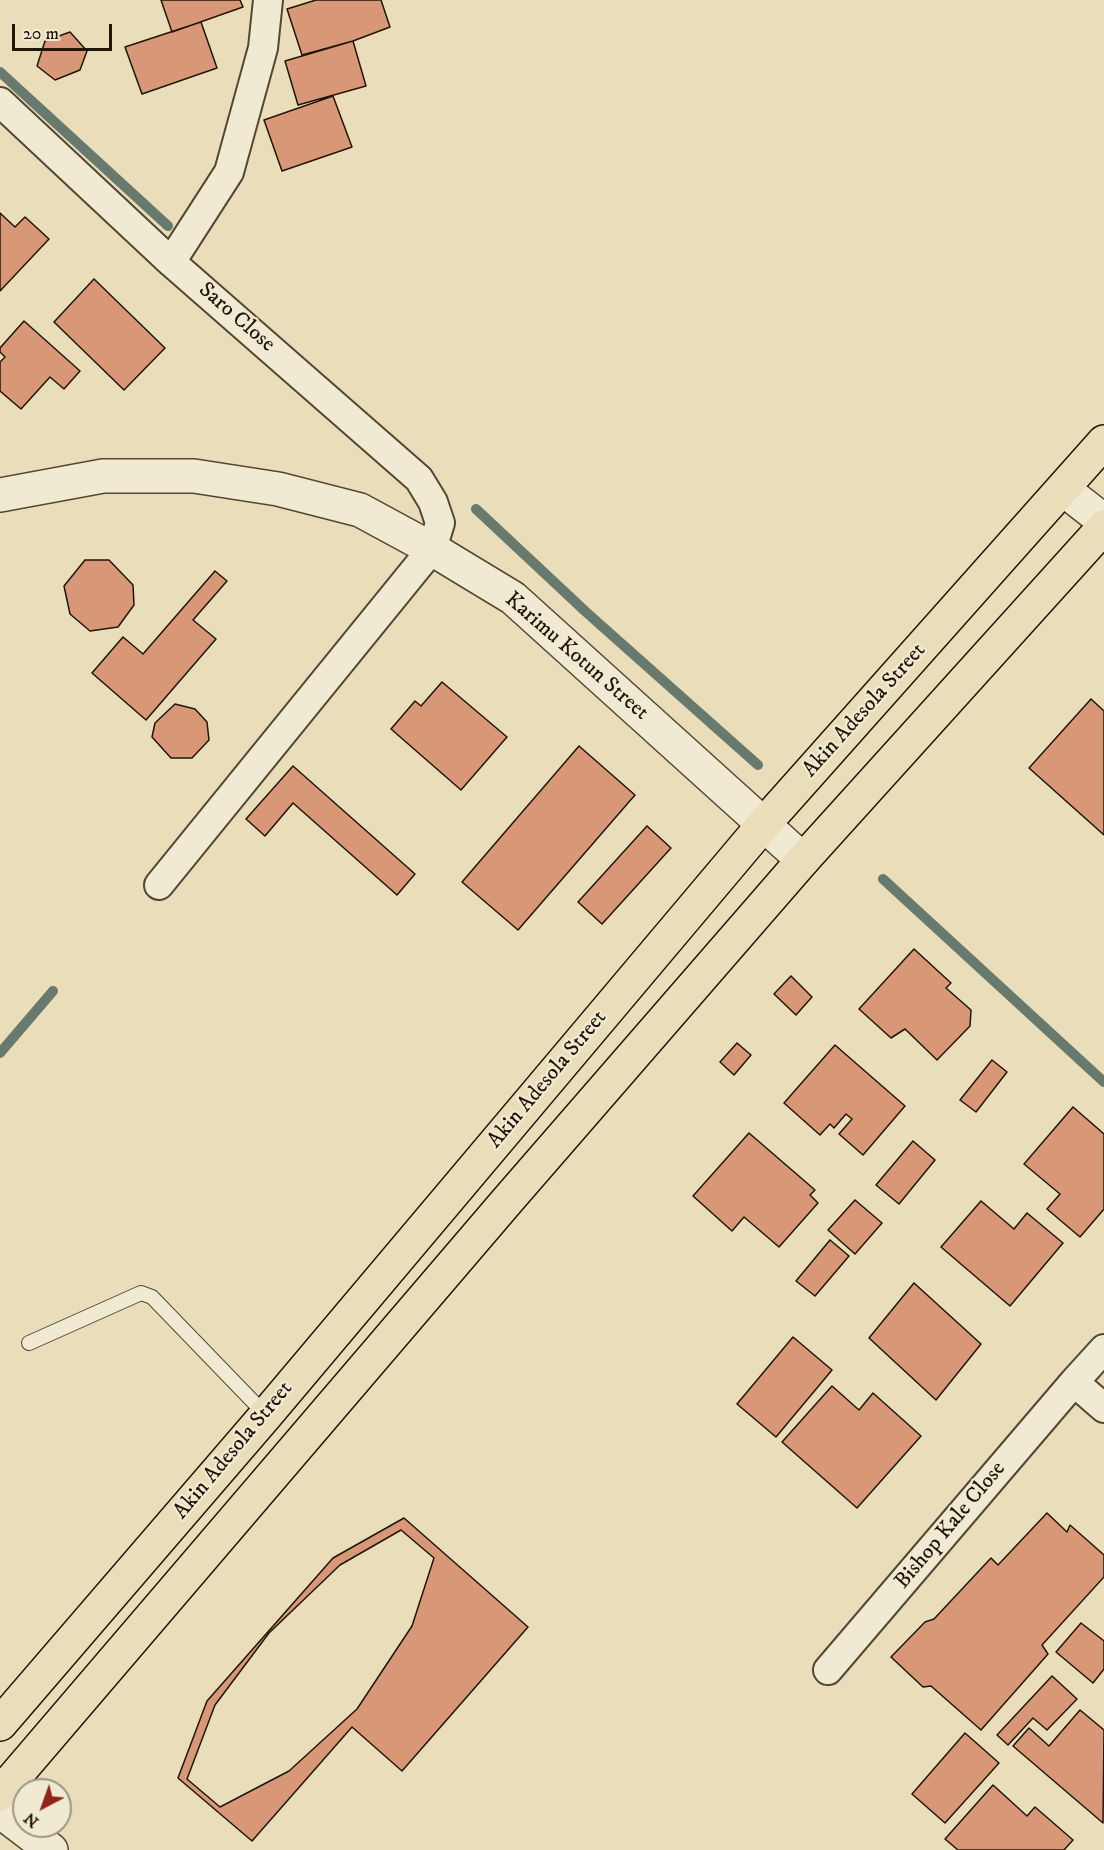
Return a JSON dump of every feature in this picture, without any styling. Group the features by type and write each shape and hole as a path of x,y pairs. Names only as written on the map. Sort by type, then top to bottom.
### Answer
{"main road":[{"name":"Akin Adesola Street","path":"0,1724 266,1415 764,824 1104,442"},
{"name":"Akin Adesola Street","path":"0,1794 499,1210 803,860 1104,527"}],"street":[{"path":"171,262 229,172 263,48 268,0"},
{"name":"Saro Close","path":"0,102 171,262 419,479 433,502 440,523 432,549"},
{"name":"Karimu Kotun Street","path":"0,495 103,476 194,476 278,489 360,510 432,549 513,598 803,860"},
{"path":"1063,489 1104,521"},
{"path":"159,885 432,549"},
{"name":"Bishop Kale Close","path":"828,1670 1104,1349"},
{"path":"1074,1382 1104,1408"},
{"path":"0,1810 51,1850"}],"lane":[{"path":"29,1343 141,1293 152,1297 266,1415"}],"building":[{"path":"161,0 240,0 243,7 172,32"},
{"path":"316,0 381,0 390,27 353,41 302,55 287,9"},
{"path":"201,22 217,68 142,94 125,47"},
{"path":"70,32 87,51 80,70 55,80 37,66 45,41"},
{"path":"353,41 366,86 298,105 285,61"},
{"path":"333,96 352,147 282,171 264,120"},
{"path":"0,213 15,227 25,217 49,239 0,291"},
{"path":"94,279 165,348 124,390 54,322"},
{"path":"24,321 80,371 64,389 50,377 21,409 0,391 0,362 5,357 0,352 0,348"},
{"path":"85,560 109,560 133,585 134,605 118,627 90,631 70,614 64,586"},
{"path":"215,571 227,581 193,620 216,639 146,720 92,673 123,637 143,654"},
{"path":"442,682 507,737 461,790 391,729 415,701 421,706"},
{"path":"1091,699 1104,711 1104,835 1029,768"},
{"path":"175,704 195,709 207,722 209,740 192,758 171,758 152,737 155,723"},
{"path":"579,746 635,795 518,930 462,882"},
{"path":"293,766 415,874 397,895 293,803 265,836 246,819"},
{"path":"647,826 671,848 602,924 578,902"},
{"path":"914,949 951,983 946,988 971,1010 970,1026 937,1060 905,1029 891,1038 859,1009"},
{"path":"791,976 812,997 796,1015 774,994"},
{"path":"737,1043 751,1055 734,1075 720,1062"},
{"path":"835,1045 905,1106 863,1155 839,1134 852,1119 846,1114 834,1128 830,1124 820,1135 784,1103"},
{"path":"992,1060 1007,1072 976,1112 960,1100"},
{"path":"1073,1107 1104,1134 1104,1209 1080,1237 1047,1209 1060,1194 1024,1164"},
{"path":"749,1133 815,1190 810,1195 818,1203 779,1247 744,1217 732,1231 693,1196"},
{"path":"913,1141 935,1160 899,1204 876,1185"},
{"path":"855,1200 882,1223 855,1254 828,1230"},
{"path":"981,1201 1014,1229 1027,1213 1063,1243 1010,1306 941,1247"},
{"path":"830,1240 849,1256 815,1296 796,1281"},
{"path":"914,1283 981,1344 936,1400 869,1338"},
{"path":"793,1337 832,1370 776,1437 737,1404"},
{"path":"832,1386 859,1410 873,1393 921,1436 857,1508 782,1442"},
{"path":"1047,1513 1067,1532 1070,1525 1104,1555 1104,1577 1042,1645 1048,1654 981,1730 931,1686 923,1687 891,1657 925,1622 934,1619 991,1558 998,1565"},
{"path":"404,1518 528,1627 402,1771 352,1727 252,1841 178,1778 207,1701 333,1558"},
{"path":"401,1530 434,1558 412,1626 357,1709 289,1771 220,1807 187,1779 215,1705 269,1633 340,1565"},
{"path":"1081,1623 1104,1641 1104,1669 1093,1683 1056,1652"},
{"path":"1052,1676 1077,1699 1047,1730 1033,1718 1008,1745 997,1735"},
{"path":"1080,1710 1104,1730 1103,1823 1013,1746 1029,1728 1049,1746"},
{"path":"965,1733 999,1763 945,1823 912,1794"},
{"path":"993,1785 1027,1816 1035,1807 1073,1840 1064,1850 958,1850 945,1839"}],"waterway":[{"path":"0,72 168,226"},
{"path":"476,509 586,612 758,765"},
{"path":"883,879 1104,1082"},
{"path":"0,1053 53,991"}]}
